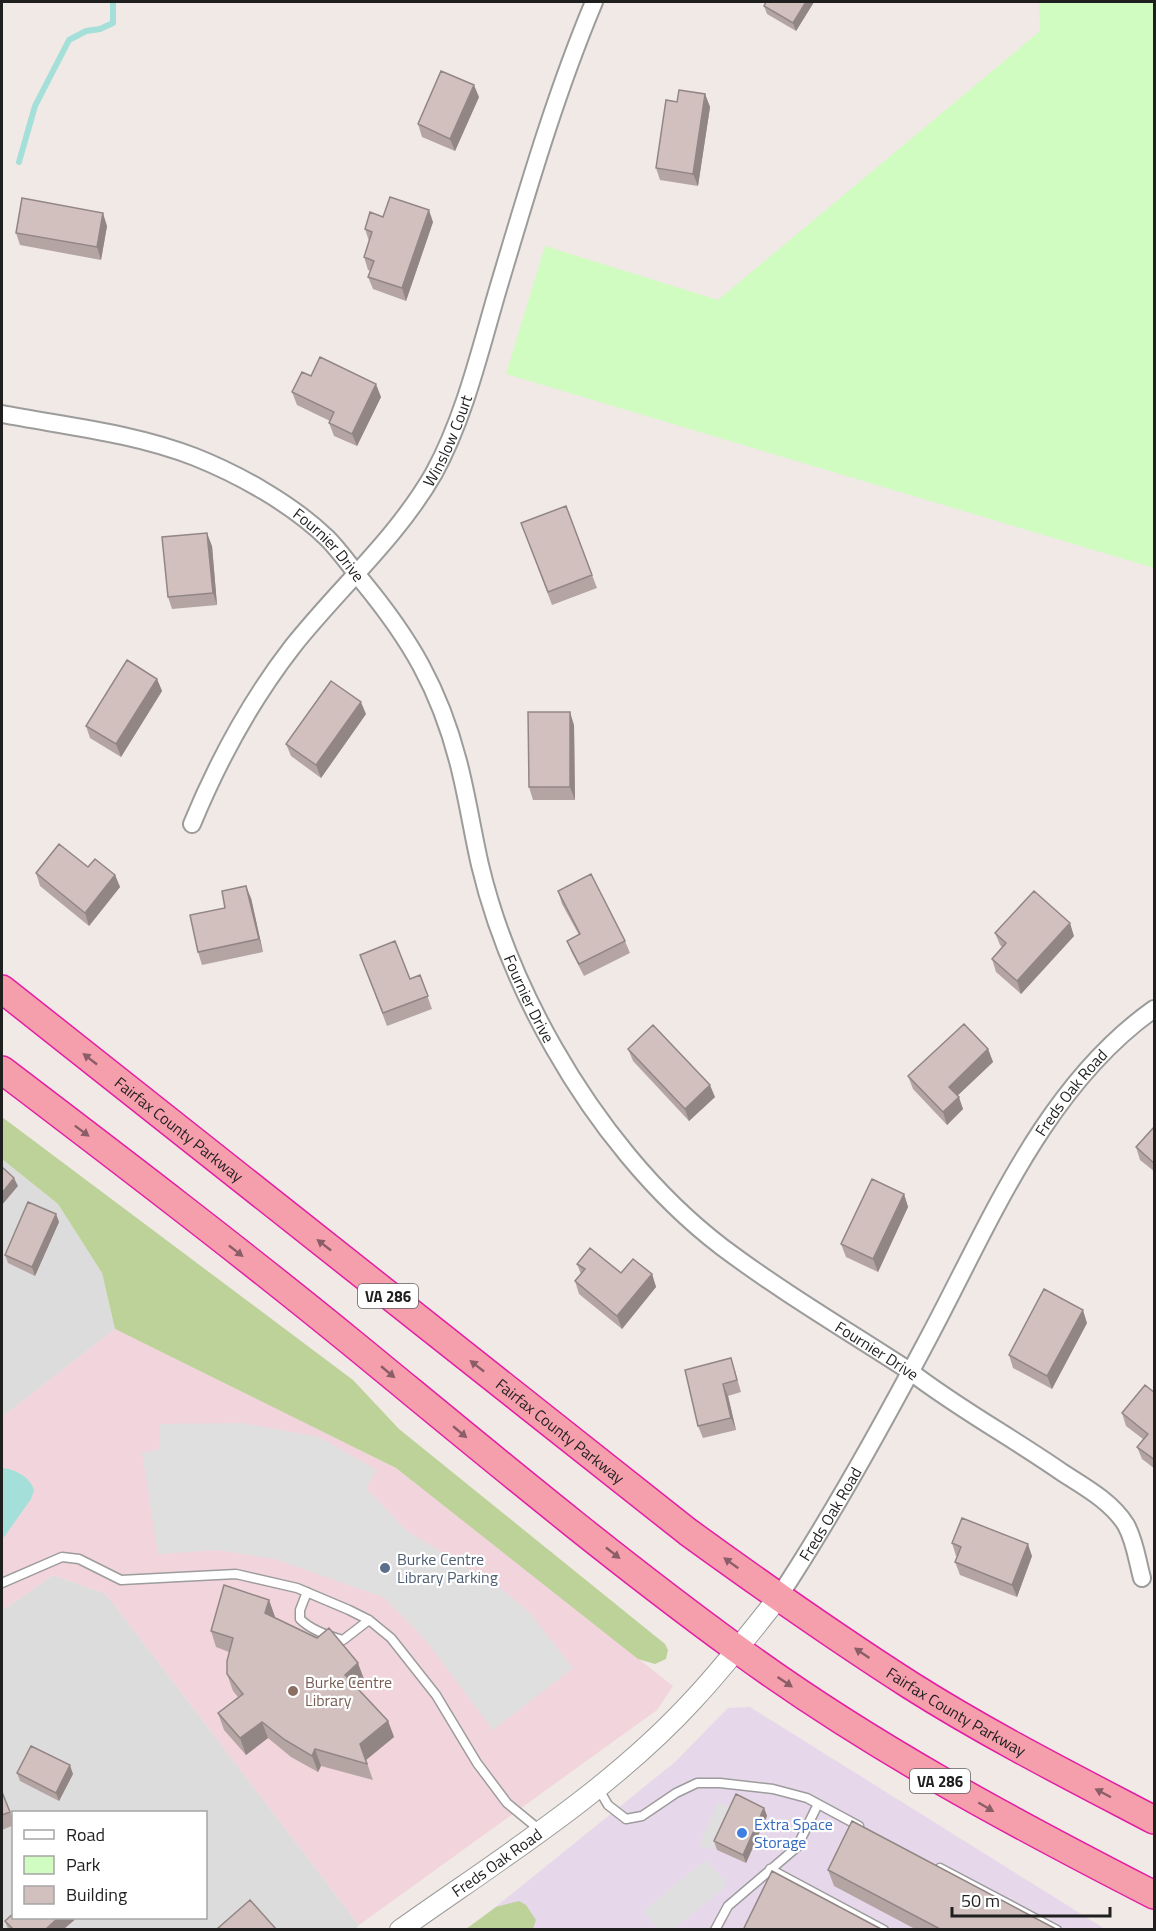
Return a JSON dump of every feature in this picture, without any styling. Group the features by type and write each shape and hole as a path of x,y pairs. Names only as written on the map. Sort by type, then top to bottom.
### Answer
{"highway":[{"name":"Fairfax County Parkway","path":"2,989 688,1532 778,1598 932,1698 1012,1746 1155,1820"},
{"name":"VA 286","path":"2,1070 350,1341 495,1462 737,1649 887,1751 993,1812 1155,1895"}],"street":[{"name":"Winslow Court","path":"192,824 227,748 261,693 294,646 357,575 415,501 449,441 474,372 540,148 568,64 594,2"},
{"name":"Fournier Drive","path":"2,414 106,433 166,447 224,470 284,505 327,538 399,625 421,662 439,702 458,760 481,868 512,961 553,1046 609,1131 649,1179 703,1230 792,1295 911,1372 939,1393 999,1429 1102,1499 1125,1523 1131,1536 1142,1578"},
{"name":"Freds Oak Road","path":"400,1929 541,1832 597,1786 694,1700 737,1649 778,1598 868,1452 1007,1189 1052,1113 1083,1074 1112,1044 1155,1009"}],"lane":[{"path":"2,1583 62,1557 79,1559 121,1580 236,1574 307,1592 369,1620 391,1638 423,1677 477,1763 507,1803 541,1832"},
{"path":"307,1592 300,1610 300,1619 331,1637 343,1640 369,1620"},
{"path":"597,1786 608,1805 626,1819 642,1816 676,1793 697,1783 773,1789 807,1798 870,1831"},
{"path":"716,1929 728,1906 797,1847 818,1804"},
{"path":"933,1864 1058,1929"},
{"path":"770,1869 884,1929"}],"shaded area":[{"path":"2,1159 58,1204 102,1273 115,1329 2,1417"},
{"path":"115,1329 396,1468 673,1686 657,1710 359,1925 106,1594 53,1575 2,1611 2,1417"},
{"name":"Burke Centre Library Parking","path":"243,1423 319,1437 377,1470 366,1488 407,1531 500,1588 529,1612 573,1668 493,1730 424,1638 383,1597 274,1559 217,1550 158,1554 142,1453 159,1449 160,1424"},
{"path":"53,1575 106,1594 359,1925 354,1930 2,1930 2,1611"},
{"path":"750,1707 1105,1929 467,1930 675,1762 728,1708"},
{"path":"718,1802 731,1808 712,1850 699,1845"},
{"path":"706,1860 728,1885 674,1929 659,1929 643,1911"}],"green space":[{"path":"1039,2 1154,2 1154,568 506,374 545,246 718,300 1040,31"},
{"path":"2,1117 353,1380 399,1429 665,1644 668,1650 666,1659 655,1664 638,1659 396,1468 115,1329 102,1273 58,1204 2,1159"},
{"path":"519,1901 526,1905 536,1920 533,1929 466,1929 496,1907"}],"water":[{"path":"2,1468 21,1474 34,1490 31,1499 2,1540"}],"building":[{"path":"766,2 806,2 793,23 764,6"},
{"path":"441,71 474,85 450,139 418,124"},
{"path":"679,90 705,94 693,174 656,168 666,100 677,102"},
{"path":"390,197 429,210 402,288 368,277 374,261 364,257 372,232 365,229 370,212 383,217"},
{"path":"22,198 103,213 97,247 16,233"},
{"path":"320,357 376,384 352,434 329,423 334,412 292,392 302,372 311,376"},
{"path":"566,506 592,575 548,592 521,523"},
{"path":"207,533 213,593 168,597 162,537"},
{"path":"127,660 157,679 116,744 86,726"},
{"path":"331,681 361,702 316,765 286,744"},
{"path":"528,712 570,712 570,787 529,787"},
{"path":"59,844 88,867 95,859 115,875 85,913 36,873"},
{"path":"591,874 625,941 579,964 567,941 580,934 558,891"},
{"path":"246,886 259,939 198,952 190,915 225,908 222,891"},
{"path":"1034,891 1070,923 1017,981 992,959 1006,943 995,933"},
{"path":"395,941 410,979 420,975 428,996 383,1013 360,955"},
{"path":"964,1024 988,1049 949,1087 959,1097 943,1112 908,1076"},
{"path":"653,1025 710,1085 685,1109 628,1049"},
{"path":"1155,1126 1155,1164 1136,1147"},
{"path":"2,1167 14,1178 2,1193"},
{"path":"872,1179 904,1194 873,1259 841,1244"},
{"path":"28,1202 56,1214 32,1267 5,1255"},
{"path":"590,1248 621,1273 633,1259 652,1274 617,1316 575,1281 585,1269 577,1264"},
{"path":"1044,1289 1083,1310 1047,1376 1009,1355"},
{"path":"731,1358 737,1380 723,1384 731,1418 698,1426 685,1370"},
{"path":"1145,1385 1155,1393 1155,1460 1137,1447 1148,1434 1122,1413"},
{"path":"962,1518 1028,1544 1012,1585 955,1562 961,1547 952,1543"},
{"name":"Burke Centre Library","path":"224,1585 269,1600 265,1613 317,1638 329,1628 358,1663 345,1675 388,1721 360,1744 367,1764 315,1749 312,1756 285,1740 262,1722 240,1738 218,1713 243,1694 227,1674 227,1661 233,1638 211,1631"},
{"path":"31,1746 70,1765 56,1793 17,1773"},
{"path":"2,1792 10,1812 2,1815"},
{"name":"Extra Space Storage","path":"736,1794 764,1808 743,1855 714,1841"},
{"path":"852,1821 1056,1929 940,1929 828,1870"},
{"path":"772,1871 881,1929 744,1928"},
{"path":"250,1900 276,1929 217,1929"},
{"path":"12,1915 12,1919 57,1919 46,1929 13,1929 5,1921"}],"waterway":[{"path":"19,162 35,106 69,40 86,31 100,29 113,23 113,2"}],"place":[{"name":"Burke Centre Library Parking","path":"385,1568"},
{"name":"Burke Centre Library","path":"293,1691"},
{"name":"Extra Space Storage","path":"742,1833"}]}
